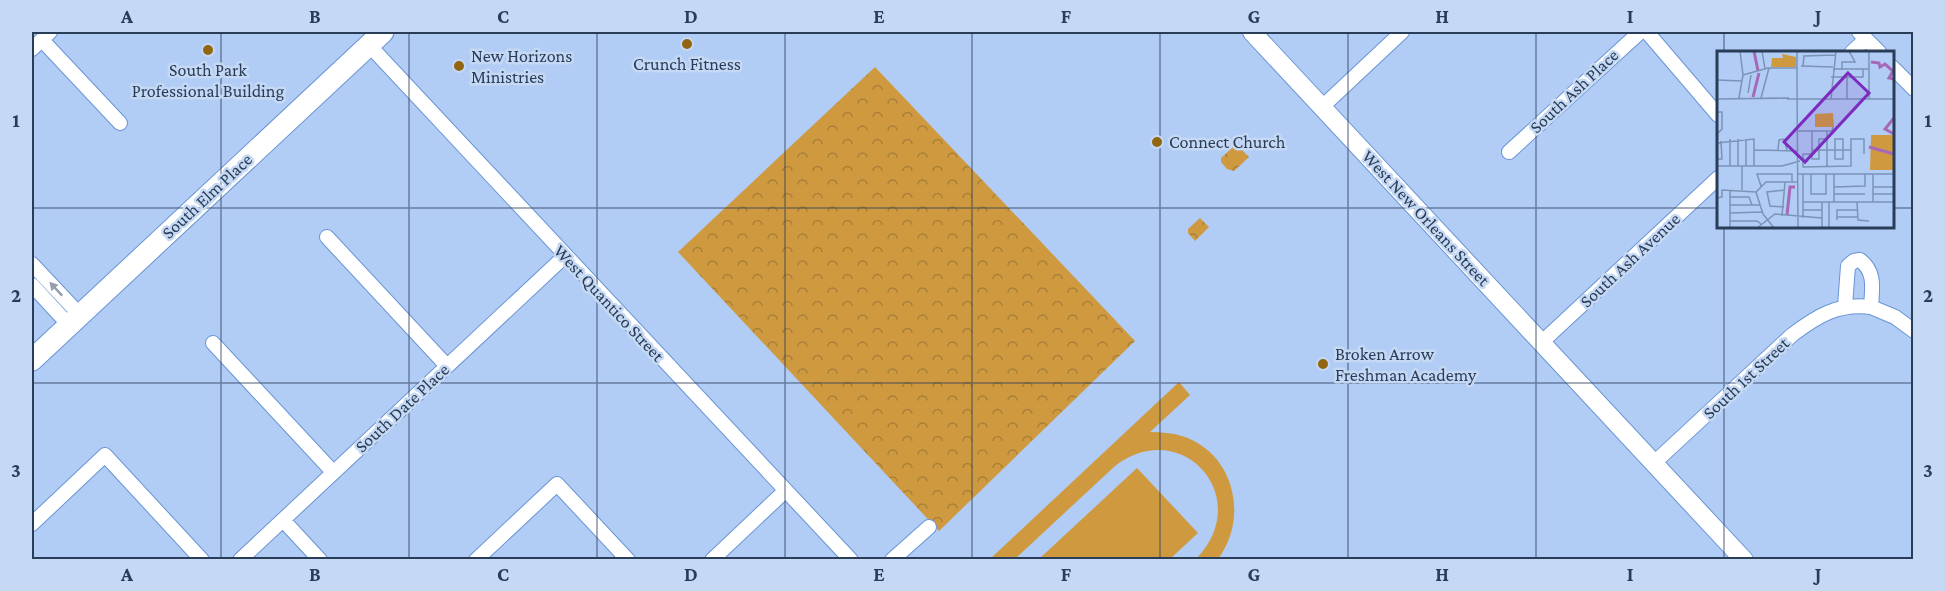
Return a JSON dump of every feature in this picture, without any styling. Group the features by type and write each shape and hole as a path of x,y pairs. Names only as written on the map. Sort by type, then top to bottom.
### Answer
{"main road":[{"name":"West New Orleans Street","path":"1252,32 1744,560"},
{"name":"South Elm Place","path":"32,360 376,38"}],"street":[{"path":"1322,106 1402,32"},
{"name":"South Ash Place","path":"1509,152 1640,32"},
{"path":"1647,32 1717,113"},
{"path":"1853,51 1863,35 1878,51"},
{"name":"West Quantico Street","path":"376,38 565,256 851,560"},
{"path":"41,40 120,123"},
{"path":"1894,68 1914,89"},
{"name":"South Ash Avenue","path":"1542,342 1717,180"},
{"path":"327,237 447,366"},
{"name":"South Date Place","path":"240,560 565,256"},
{"path":"1845,306 1848,266 1860,260 1868,266 1872,273 1871,307 1895,317 1914,331"},
{"path":"32,264 74,320"},
{"path":"32,285 74,320"},
{"name":"South 1st Street","path":"1654,463 1792,335 1822,314 1845,306 1871,307"},
{"path":"213,343 333,472"},
{"path":"32,524 105,455 202,560"},
{"path":"476,560 557,484 628,560"},
{"path":"712,560 785,491"},
{"path":"283,520 320,560"},
{"path":"892,560 928,527"}],"green space":[{"path":"875,67 1135,341 939,531 678,252"},
{"path":"1234,146 1238,146 1249,157 1234,171 1227,169 1221,162 1221,158"},
{"path":"1200,218 1209,227 1195,241 1188,233 1188,229"},
{"path":"1179,382 1190,395 1150,432 1178,435 1200,444 1225,472 1232,488 1233,525 1228,543 1218,559 1196,559 1212,535 1218,511 1214,489 1203,470 1185,457 1164,450 1140,453 1115,466 1015,559 990,559"},
{"path":"1137,468 1198,533 1170,559 1039,559"}],"place":[{"name":"Crunch Fitness","path":"687,44"},
{"name":"South Park Professional Building","path":"208,50"},
{"name":"New Horizons Ministries","path":"459,66"},
{"name":"Connect Church","path":"1157,142"},
{"name":"Broken Arrow Freshman Academy","path":"1323,364"}]}
